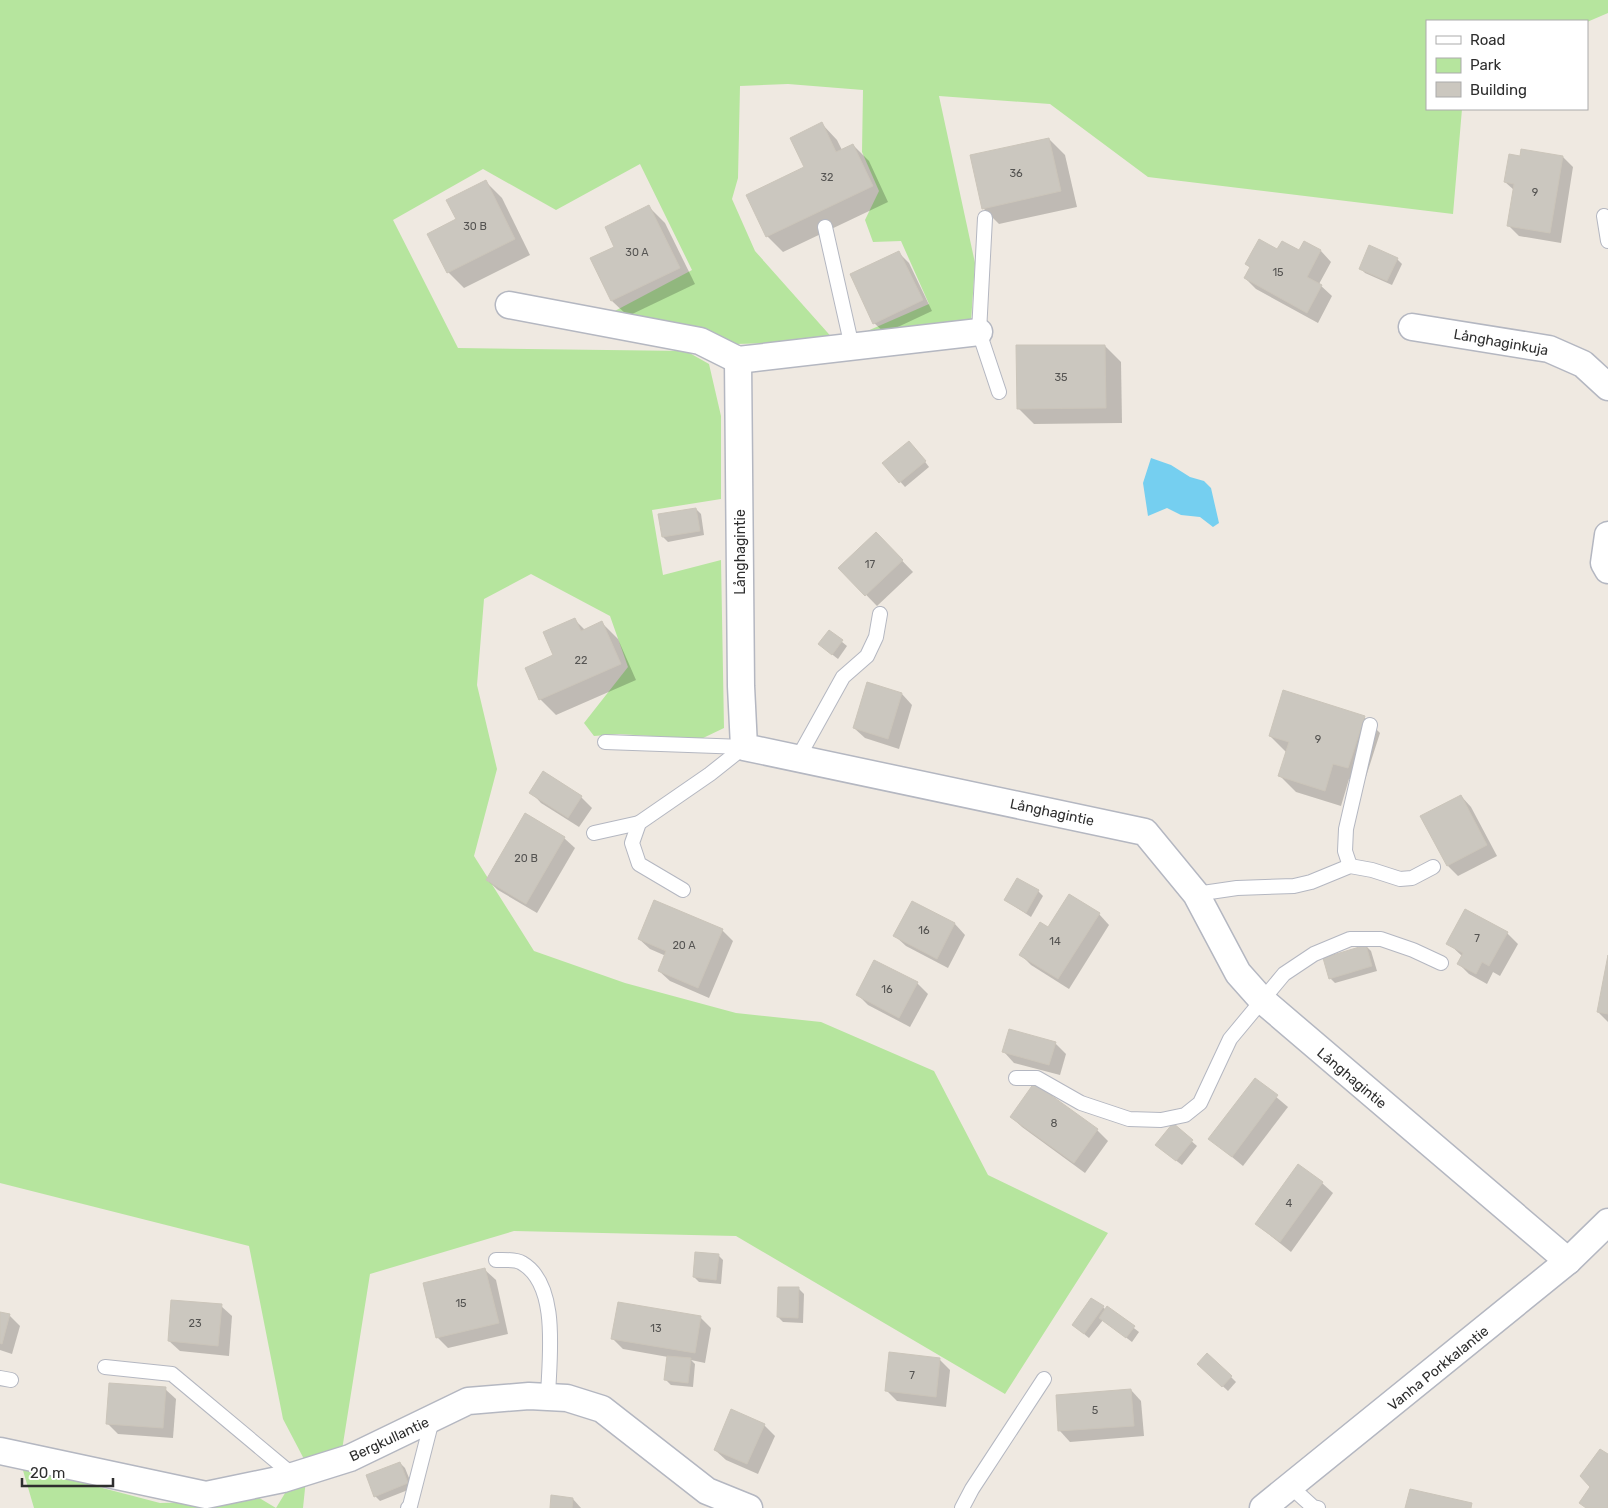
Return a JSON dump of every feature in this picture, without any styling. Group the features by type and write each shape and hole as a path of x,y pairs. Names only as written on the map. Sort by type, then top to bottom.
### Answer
{"street":[{"path":"509,305 700,341 738,360 980,332"},
{"name":"Långhaginkuja","path":"1412,328 1549,349 1583,364 1608,387"},
{"name":"Långhagintie","path":"738,360 741,686 744,747 1145,832 1196,894 1238,973 1262,1000 1568,1261"},
{"path":"1608,535 1604,563 1608,570"},
{"name":"Vanha Porkkalantie","path":"1263,1508 1568,1261 1603,1238"},
{"name":"Bergkullantie","path":"0,1451 206,1496 294,1476 350,1458 468,1401 529,1396 567,1398 602,1409 707,1492 737,1506"}],"lane":[{"path":"1604,216 1608,241"},
{"path":"985,218 980,332 999,392"},
{"path":"825,227 852,347"},
{"path":"798,758 843,677 867,656 876,637 880,614"},
{"path":"1350,866 1345,851 1346,829 1370,725"},
{"path":"605,742 744,747"},
{"path":"594,833 639,823 710,774 744,747"},
{"path":"639,823 632,843 639,864 683,890"},
{"path":"1196,894 1237,888 1294,886 1311,882 1350,866 1372,870 1400,879 1412,878 1433,867"},
{"path":"1016,1078 1037,1078 1081,1102 1129,1119 1161,1120 1185,1115 1200,1103 1230,1038 1284,974 1314,954 1350,939 1381,939 1413,950 1441,963"},
{"path":"496,1260 521,1262 536,1274 542,1285 550,1324 548,1397"},
{"path":"105,1367 172,1374 294,1476"},
{"path":"962,1508 972,1489 1044,1379"},
{"path":"408,1508 432,1420"},
{"path":"1290,1486 1313,1507 1318,1508"}],"green space":[{"path":"0,0 1608,0 1608,13 1588,22 1588,20 1426,20 1426,110 1462,110 1453,214 1148,177 1050,104 939,96 975,263 971,322 865,332 929,304 901,241 873,242 865,220 879,191 862,152 863,90 788,84 740,86 738,178 732,199 755,251 835,341 736,344 694,330 611,313 692,270 640,164 556,210 483,169 393,220 458,348 686,351 709,364 721,416 721,499 652,510 663,575 721,560 724,728 701,739 619,734 594,736 584,723 628,667 610,616 531,574 484,599 477,685 497,769 474,856 534,951 625,983 736,1013 821,1022 934,1071 988,1175 1108,1233 1005,1394 736,1236 514,1231 370,1274 342,1450 305,1461 283,1419 249,1246 0,1183"},
{"path":"22,1467 160,1503 208,1502 256,1496 276,1508 34,1508"},
{"path":"306,1479 303,1508 276,1508 290,1485"}],"water":[{"path":"1151,458 1171,465 1190,477 1204,481 1211,488 1219,523 1213,527 1200,517 1181,515 1167,508 1148,516 1143,483"}],"building":[{"path":"822,122 836,152 853,144 873,186 766,237 746,195 804,167 790,138"},
{"path":"1049,138 1061,191 982,209 970,155"},
{"path":"1521,149 1563,156 1550,233 1507,226 1514,184 1504,182 1509,154 1520,156"},
{"path":"486,180 515,239 447,273 427,234 456,219 446,200"},
{"path":"649,205 680,268 611,301 590,258 614,247 605,227"},
{"path":"1259,239 1277,249 1282,241 1299,250 1304,241 1321,250 1307,277 1322,285 1307,313 1244,278 1250,267 1245,264"},
{"path":"1369,245 1398,258 1387,281 1359,269"},
{"path":"899,251 923,300 873,324 850,274"},
{"path":"1016,345 1105,345 1106,408 1017,409"},
{"path":"909,441 926,461 899,483 882,463"},
{"path":"696,508 700,531 662,537 658,514"},
{"path":"876,532 903,560 865,596 838,568"},
{"path":"575,618 581,631 602,621 621,664 539,700 525,668 553,655 543,632"},
{"path":"829,630 843,640 832,655 818,644"},
{"path":"867,682 902,693 888,739 853,728"},
{"path":"1283,690 1365,716 1348,768 1333,764 1325,791 1278,776 1289,742 1269,736"},
{"path":"543,771 582,796 568,818 529,793"},
{"path":"1461,795 1487,845 1447,866 1420,816"},
{"path":"525,813 565,837 526,904 486,880"},
{"path":"1017,878 1039,890 1026,913 1004,900"},
{"path":"1069,894 1100,913 1058,979 1019,955 1040,922 1048,927"},
{"path":"654,900 723,929 698,988 658,971 666,951 638,939"},
{"path":"912,901 955,923 937,959 893,936"},
{"path":"1465,909 1508,932 1489,966 1482,962 1476,974 1457,964 1463,953 1446,944"},
{"path":"1366,945 1372,966 1329,979 1323,958"},
{"path":"1608,955 1608,1014 1597,1012"},
{"path":"874,960 918,982 899,1018 856,995"},
{"path":"1009,1029 1056,1042 1049,1065 1002,1052"},
{"path":"1255,1078 1278,1095 1232,1157 1208,1139"},
{"path":"1034,1083 1098,1129 1074,1163 1010,1117"},
{"path":"1173,1123 1193,1140 1176,1161 1155,1145"},
{"path":"1298,1164 1323,1182 1280,1242 1255,1224"},
{"path":"695,1252 719,1254 716,1280 693,1277"},
{"path":"485,1268 499,1323 436,1338 423,1283"},
{"path":"778,1287 799,1287 798,1318 777,1317"},
{"path":"1091,1298 1104,1306 1084,1334 1072,1325"},
{"path":"171,1300 222,1304 218,1346 168,1341"},
{"path":"618,1302 701,1316 695,1353 611,1339"},
{"path":"1107,1306 1135,1326 1126,1338 1099,1318"},
{"path":"0,1312 10,1314 2,1344 0,1343"},
{"path":"889,1352 940,1358 936,1397 885,1391"},
{"path":"1207,1353 1232,1376 1222,1387 1197,1364"},
{"path":"667,1356 691,1358 688,1383 664,1380"},
{"path":"109,1383 166,1387 163,1428 106,1424"},
{"path":"1131,1389 1134,1426 1058,1431 1056,1395"},
{"path":"731,1409 765,1424 747,1464 714,1450"},
{"path":"1600,1449 1608,1454 1608,1508 1586,1508 1579,1503 1590,1487 1580,1476"},
{"path":"400,1462 408,1483 374,1497 366,1475"},
{"path":"1410,1489 1472,1503 1471,1508 1405,1508"},
{"path":"551,1495 573,1498 572,1508 550,1508"}]}
